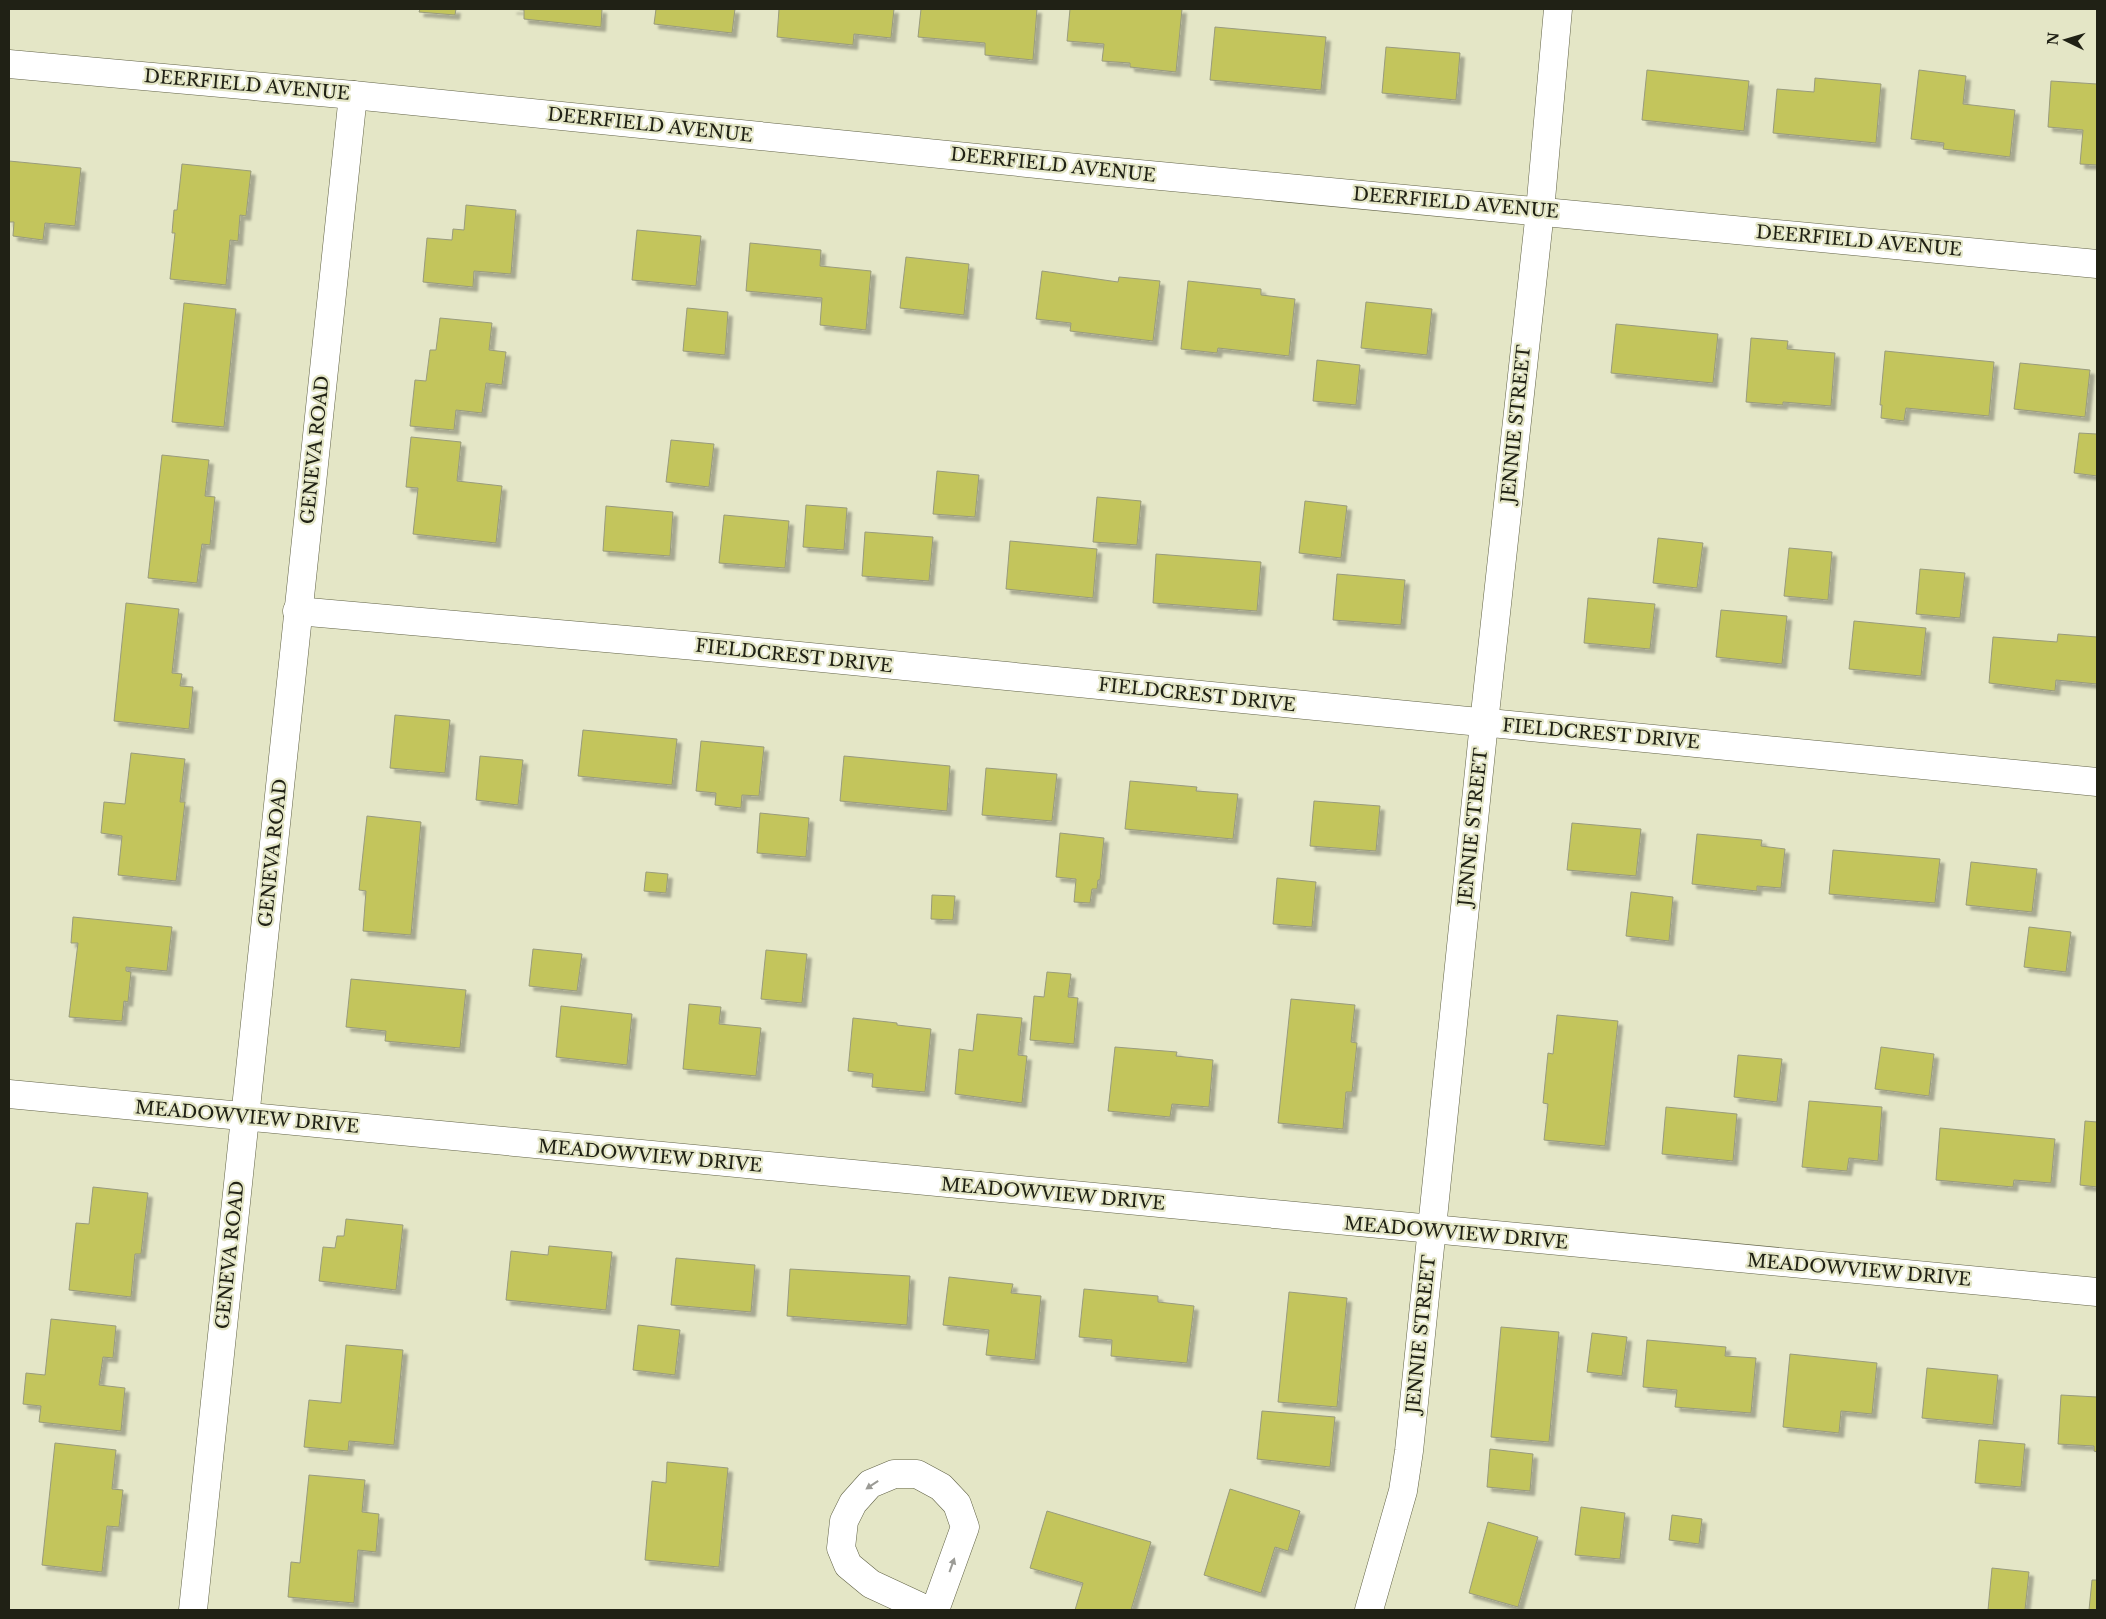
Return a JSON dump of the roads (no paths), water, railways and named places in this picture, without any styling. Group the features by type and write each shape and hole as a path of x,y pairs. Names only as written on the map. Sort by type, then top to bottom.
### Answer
{"street":[{"name":"JENNIE STREET","path":"1369,1610 1403,1491 1409,1451 1484,723 1540,211 1558,9"},
{"name":"DEERFIELD AVENUE","path":"9,64 353,95 1117,172 2097,264"},
{"name":"GENEVA ROAD","path":"193,1610 353,95"},
{"name":"FIELDCREST DRIVE","path":"298,611 718,648 2097,782"},
{"name":"MEADOWVIEW DRIVE","path":"9,1094 2097,1292"},
{"path":"927,1610 871,1584 848,1565 841,1548 844,1521 853,1503 870,1484 894,1474 917,1474 941,1486 957,1504 965,1527 935,1610"}]}
